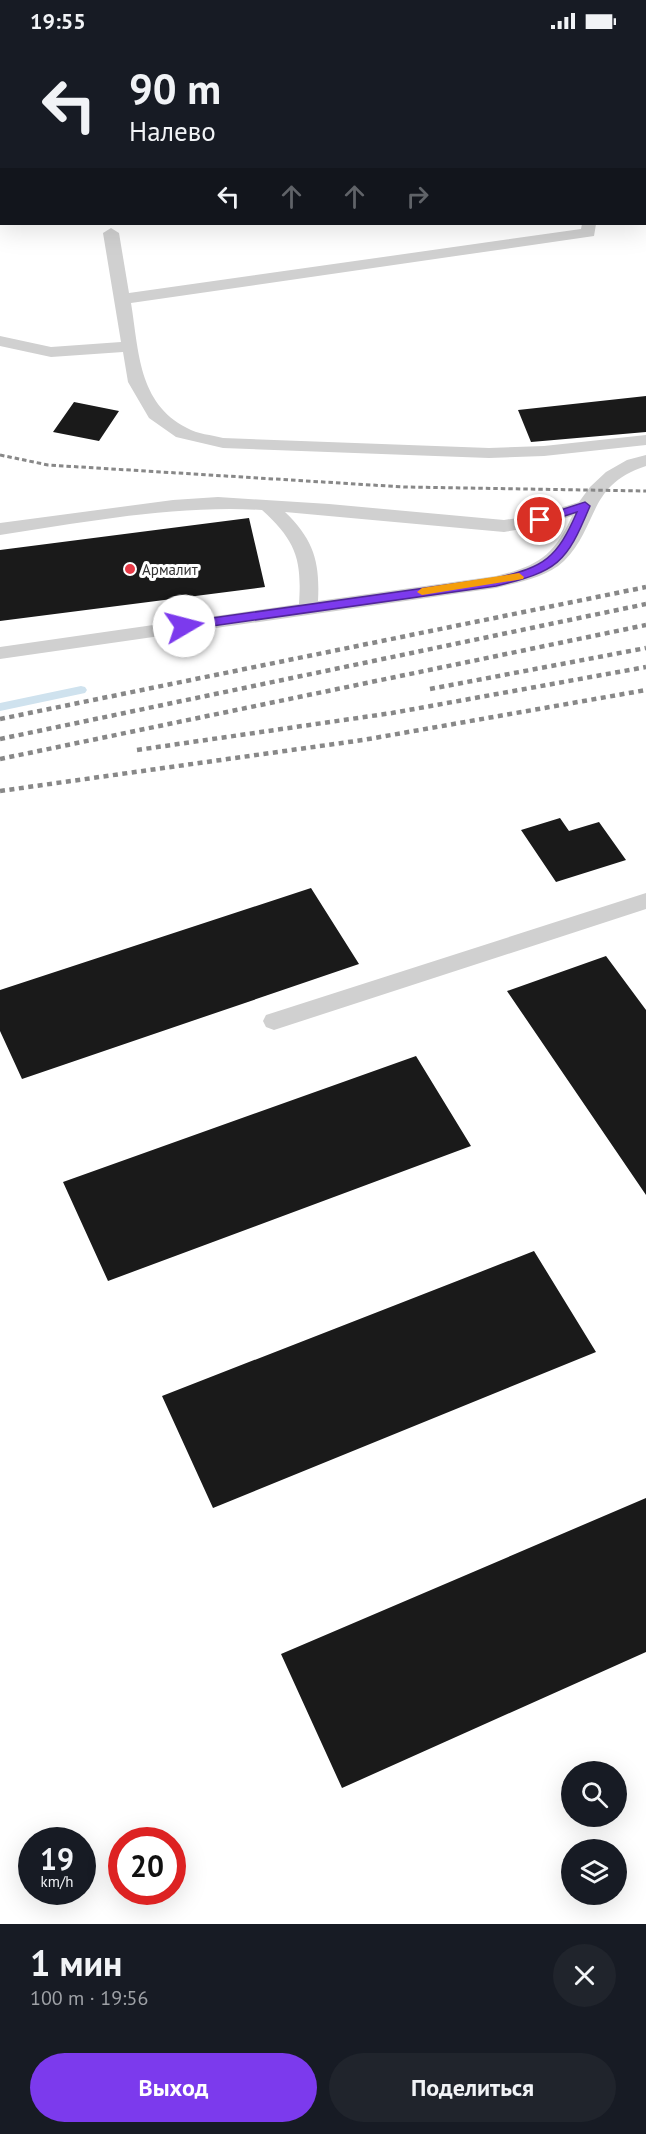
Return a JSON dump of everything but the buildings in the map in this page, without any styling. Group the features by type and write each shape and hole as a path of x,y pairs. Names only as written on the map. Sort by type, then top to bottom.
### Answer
{"lane":[{"path":"122,299 589,233 589,225"},
{"path":"111,233 136,382 155,414 182,432 222,443 489,453 544,452 646,440"},
{"path":"0,342 51,352 130,346"},
{"path":"0,652 496,582 532,574 556,558 570,540 593,491 611,475 646,460"},
{"path":"0,529 173,504 218,502 329,509 504,526 540,520 585,506"},
{"path":"267,505 286,521 304,546 310,573 308,607"},
{"path":"274,1021 646,901"}],"waterway":[{"path":"0,707 81,690"}],"railway":[{"path":"0,455 48,465 404,487 646,491"},
{"path":"0,719 646,587"},
{"path":"0,739 646,604"},
{"path":"0,759 646,625"},
{"path":"430,689 646,648"},
{"path":"137,750 392,713 646,667"},
{"path":"0,791 363,740 646,690"}],"slow traffic":[{"path":"422,592 519,577"}],"place":[{"name":"Армалит","path":"130,569"}],"route":[{"path":"184,626 496,582 532,574 556,558 570,540 585,506 540,520"}]}
